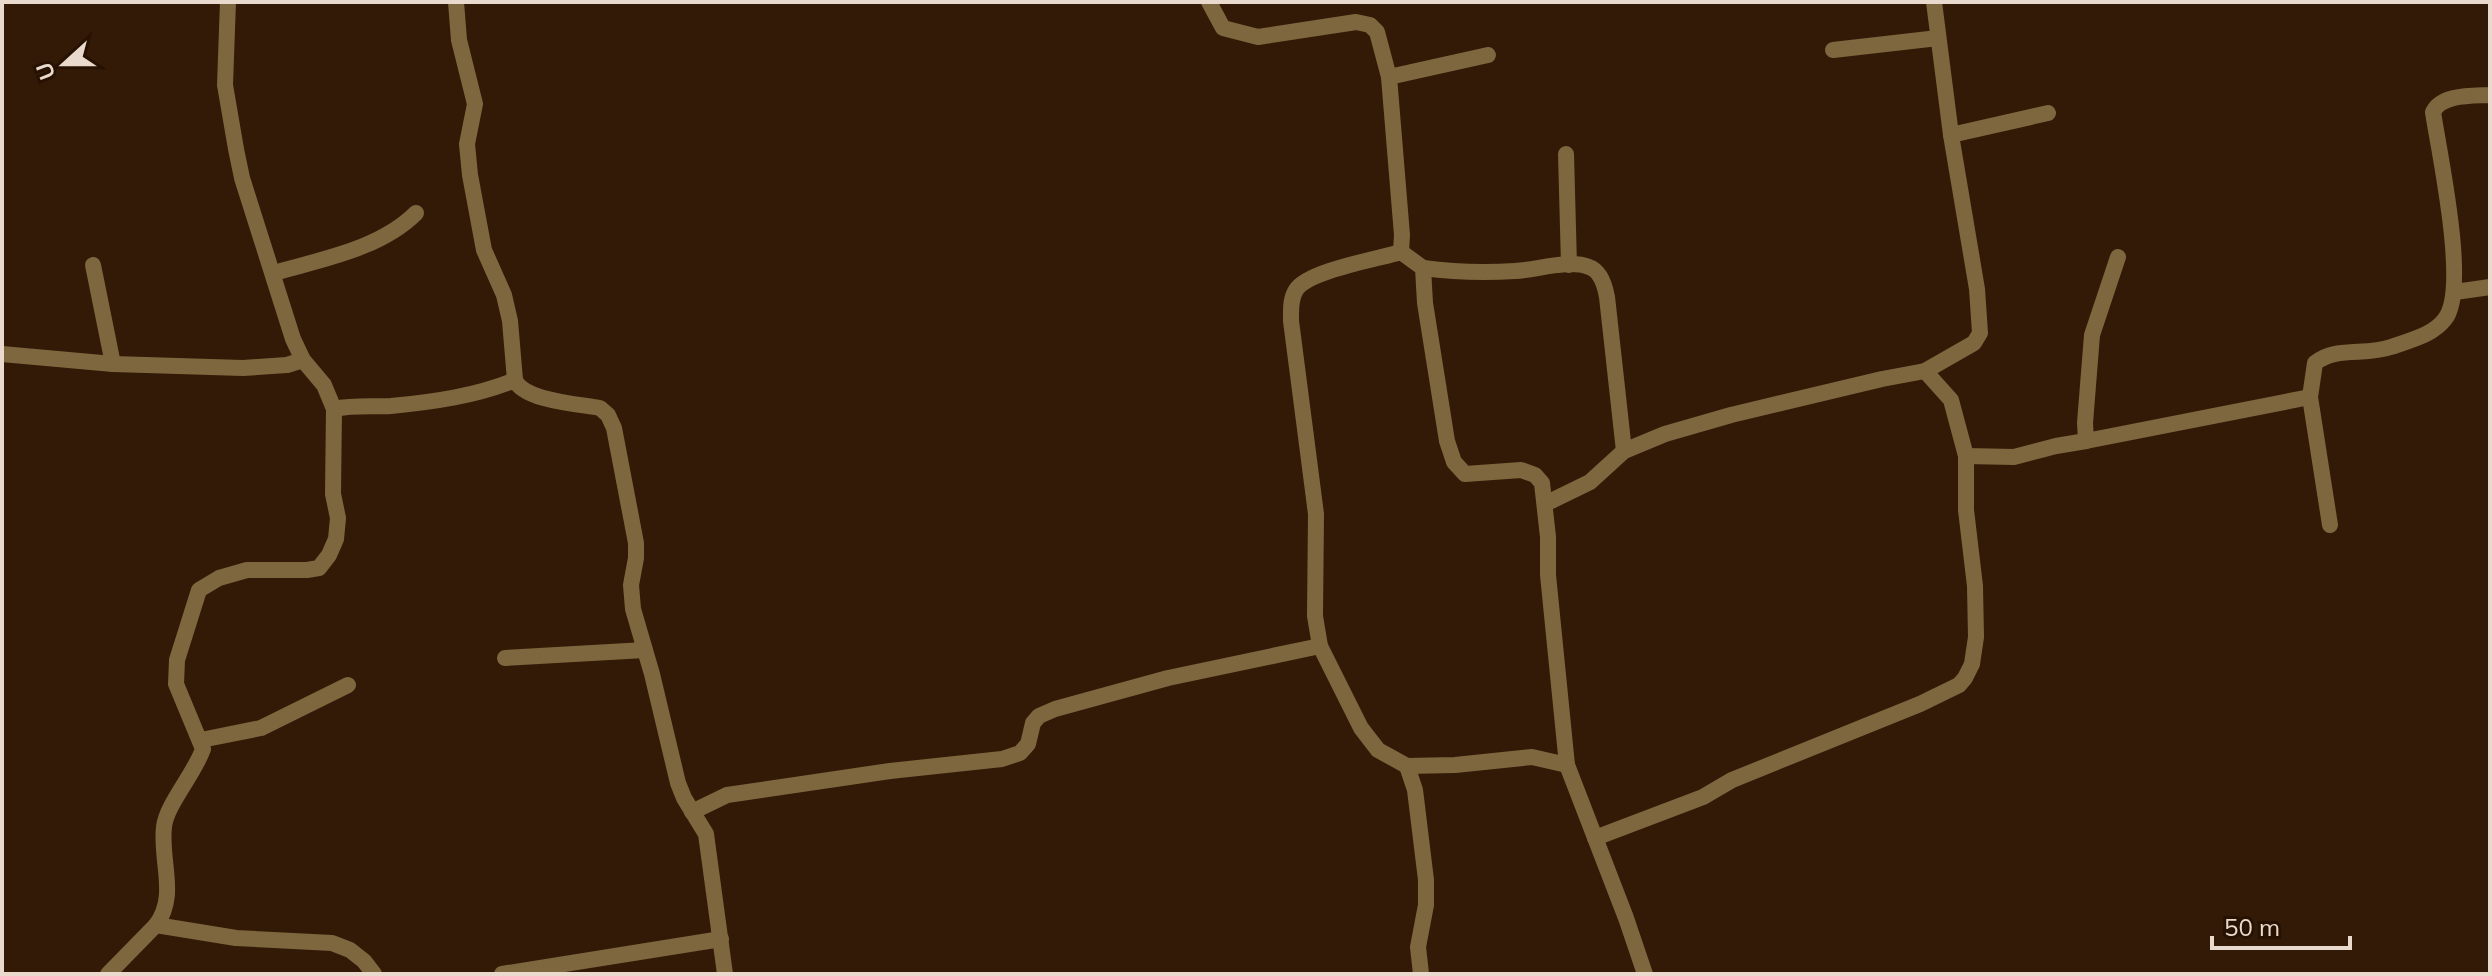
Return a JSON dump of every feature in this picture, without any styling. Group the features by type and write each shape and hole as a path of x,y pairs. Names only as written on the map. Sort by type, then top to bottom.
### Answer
{"street":[{"path":"108,974 165,913 167,894 163,828 203,749 176,684 177,660 196,597 204,585 236,572 319,568 336,539 334,409 324,385 303,360 293,339 242,178 224,68 228,2"},
{"path":"456,2 459,40 475,104 467,144 468,166 484,250 504,295 510,321 515,380 518,386 532,395 600,408 608,415 614,428 632,515 636,558 631,585 633,609 678,783 706,834 725,974"},
{"path":"1209,2 1223,28 1258,37 1356,22 1370,25 1377,32 1389,77 1401,252"},
{"path":"1545,504 1590,482 1624,451 1665,434 1731,415 1925,371 1974,343 1980,333 1977,289 1951,135 1934,2"},
{"path":"1833,50 1938,38"},
{"path":"1389,77 1488,55"},
{"path":"2330,525 2310,397 2315,363 2326,354 2381,350 2429,334 2447,318 2455,292 2454,257 2433,112 2442,102 2490,95"},
{"path":"1951,135 2048,113"},
{"path":"1566,154 1569,265"},
{"path":"274,273 339,254 391,234 416,213"},
{"path":"1401,252 1423,268 1488,272 1587,265 1595,270 1604,286 1624,451"},
{"path":"1401,252 1315,277 1296,288 1291,303 1316,514 1315,616 1320,646 1361,728 1378,750 1407,766 1455,765 1532,757 1567,765"},
{"path":"2086,441 2092,335 2118,257"},
{"path":"93,265 113,364"},
{"path":"1423,268 1425,303 1447,441 1454,462 1465,474 1521,470 1535,475 1542,483 1567,765 1645,974"},
{"path":"2455,292 2490,287"},
{"path":"2,354 113,364 243,368 287,365 303,360"},
{"path":"1595,838 1703,797 1732,780 1959,685 1972,664 1976,637 1975,586 1966,510 1966,456 1951,400 1925,371"},
{"path":"334,409 351,405 388,406 439,400 478,393 515,380"},
{"path":"1966,456 2014,457 2056,446 2310,397"},
{"path":"692,812 727,795 890,771 1002,759 1020,753 1028,744 1033,723 1039,716 1055,709 1168,678 1320,646"},
{"path":"505,658 645,650"},
{"path":"201,740 261,728 348,685"},
{"path":"1407,766 1415,790 1426,880 1426,905 1418,947 1421,974"},
{"path":"156,925 236,938 332,943 350,950 374,974"},
{"path":"502,974 721,939"}]}
